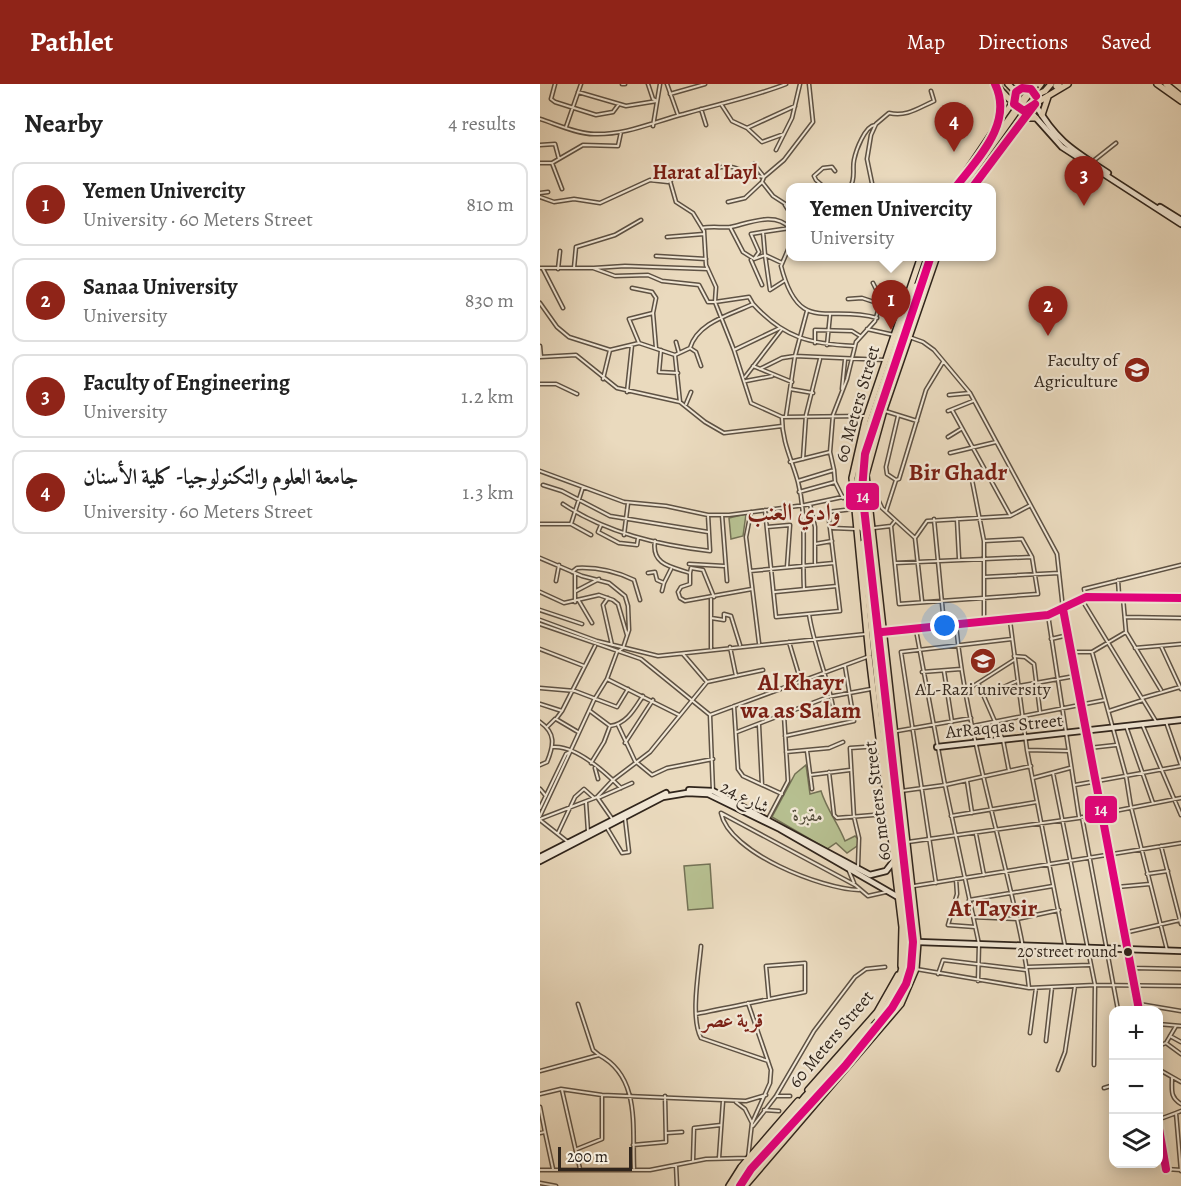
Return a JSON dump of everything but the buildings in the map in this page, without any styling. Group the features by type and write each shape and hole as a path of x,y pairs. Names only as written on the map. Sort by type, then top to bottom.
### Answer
{"highway":[{"path":"968,183 1038,84"},
{"name":"60 meters Street","path":"741,1185 750,1160 806,1098 836,1077 842,1064 881,1014 903,973 907,942 881,727 861,493 865,454 877,407 927,261"},
{"name":"60 meters Street","path":"741,1185 812,1103 829,1072 842,1064 883,1023 899,997 911,968 914,942 912,912 885,674 870,589"},
{"path":"843,1051 842,1064 854,1061"},
{"path":"829,1072 828,1079 836,1077"},
{"path":"795,1105 806,1098"},
{"path":"807,1114 812,1103"}],"main road":[{"path":"1008,84 1013,89 1024,87 1035,94 1068,84"},
{"path":"1036,104 1035,94 1038,84"},
{"path":"1157,84 1181,101"},
{"path":"1166,84 1181,96"},
{"path":"999,86 1019,110 1029,110"},
{"path":"999,86 1003,106 999,124"},
{"path":"958,183 999,124 1013,101 1014,94 1024,87"},
{"path":"976,183 1029,110 1054,87"},
{"path":"1023,119 1039,117 1054,87"},
{"path":"999,124 1009,126 1011,135"},
{"name":"60 Meters Street","path":"902,338 904,304 919,261"},
{"name":"60 Meters Street","path":"729,1186 741,1167 750,1160 760,1145 888,996 900,967 903,943 900,897 887,813 880,746 881,727 867,634 871,529 853,468 867,416 877,407 885,360 902,338 935,261"},
{"name":"60 Meters Street","path":"741,1185 854,1061 883,1023 901,1004 916,969 918,942 912,912 907,842 895,763 894,731 885,674 882,632 856,529 854,509 861,493"}],"street":[{"path":"555,84 552,101 600,115 614,112 619,104"},
{"path":"566,127 581,84"},
{"path":"648,84 653,99 657,101"},
{"path":"653,126 660,84"},
{"path":"666,84 679,115"},
{"path":"670,94 705,84"},
{"path":"540,119 592,134 621,132 653,126 679,115 786,84"},
{"path":"776,150 795,106 800,84"},
{"path":"728,202 745,198 762,182 764,177 784,160 813,122 809,84"},
{"path":"872,183 867,159 875,127 889,113 897,116 909,114 934,101 931,91"},
{"path":"578,92 626,106 657,101"},
{"path":"721,104 732,121 747,128 762,142 784,134"},
{"path":"1036,104 1039,117"},
{"path":"747,128 795,106"},
{"path":"701,109 706,125"},
{"path":"1029,110 1039,117 1054,137 1181,222"},
{"path":"852,183 855,174 854,160 862,140 870,126 874,124 875,127"},
{"path":"540,162 552,163 583,145 618,146 621,132"},
{"path":"1054,137 1138,194"},
{"path":"1092,162 1116,143"},
{"path":"540,145 555,144 559,159"},
{"path":"552,163 562,189"},
{"path":"754,164 764,177"},
{"path":"716,169 729,166 748,175 764,177"},
{"path":"819,183 814,176 825,167 832,167 835,171"},
{"path":"540,197 554,202 574,199 600,203 650,180 670,181 684,171"},
{"path":"670,181 676,202 693,213 702,228 708,269 716,287 715,302 735,350 751,403 784,417 867,416"},
{"path":"762,182 773,196 786,206"},
{"path":"540,193 548,192"},
{"path":"702,228 715,225 730,227 747,221 767,219 780,221 786,225"},
{"path":"574,268 576,247 615,235 641,220"},
{"path":"730,227 743,252 753,259 762,285"},
{"path":"753,259 759,252 751,234 786,229"},
{"path":"763,232 770,290 784,280"},
{"path":"667,237 704,234"},
{"path":"558,269 560,251"},
{"path":"786,254 782,263 784,280 793,296 807,311 817,315 853,314 876,318"},
{"path":"753,259 765,255 782,263"},
{"path":"656,256 706,259"},
{"path":"541,268 625,266 708,269"},
{"path":"541,268 563,308"},
{"path":"593,268 615,276 648,275 662,281 699,285 708,302 749,297 753,304 781,328 799,338 827,345 854,346"},
{"path":"873,283 878,292 904,304"},
{"path":"632,288 641,288 656,295 653,313 656,348"},
{"path":"843,498 835,482 830,452 833,415 852,360 854,346 876,318 880,304 862,298 848,299"},
{"path":"540,303 557,327 569,337 610,350 639,343 675,355 690,348 699,332 709,324 753,304"},
{"path":"804,589 804,525 798,481 790,462 782,426 795,356 807,311"},
{"path":"639,343 629,323 630,317 653,313"},
{"path":"827,345 830,315"},
{"path":"735,350 781,328"},
{"path":"745,380 781,328"},
{"path":"867,329 923,342 944,361 970,393 1029,506 1058,554 1063,610 1124,933 1133,968 1138,1004 1181,1011"},
{"path":"814,343 815,330 852,331 860,337"},
{"path":"676,342 680,353"},
{"path":"627,392 632,345"},
{"path":"540,346 540,357 571,353 580,357 603,379 627,392 686,404 705,422 724,433 782,426"},
{"path":"690,348 696,352 701,366"},
{"path":"603,379 610,350"},
{"path":"661,350 659,372 678,373"},
{"path":"675,355 680,402"},
{"path":"760,369 782,358 795,356 820,359 885,360"},
{"path":"803,459 806,415 820,359"},
{"path":"842,390 845,360"},
{"path":"886,511 926,390 944,361"},
{"path":"753,366 772,376 792,382"},
{"path":"745,380 772,376"},
{"path":"540,384 556,384 577,394"},
{"path":"790,389 813,393"},
{"path":"686,404 691,392"},
{"path":"949,395 970,393"},
{"path":"948,411 973,401"},
{"path":"877,407 917,421"},
{"path":"952,410 1010,516"},
{"path":"896,480 886,474 886,467 898,416"},
{"path":"948,437 961,429"},
{"path":"950,453 996,442"},
{"path":"790,462 830,452"},
{"path":"798,481 834,470"},
{"path":"540,471 628,503 666,506 708,515 751,512 810,504 861,493 875,493 886,511 915,538"},
{"path":"984,622 984,541 972,480 989,477"},
{"path":"799,492 835,482"},
{"path":"543,485 610,516 708,532"},
{"path":"571,524 577,499 583,487"},
{"path":"624,535 628,503"},
{"path":"563,504 624,535 710,551 708,515"},
{"path":"810,504 816,526 815,565"},
{"path":"922,602 915,538 927,521 1010,516 1029,506"},
{"path":"765,510 776,617 840,611 828,512 854,509"},
{"path":"751,512 746,537 759,643"},
{"path":"722,515 724,566 727,581"},
{"path":"934,519 945,626"},
{"path":"957,519 959,558"},
{"path":"871,529 891,526 895,521"},
{"path":"540,524 571,524 591,535"},
{"path":"601,525 598,532 619,543 637,545 638,538"},
{"path":"767,527 790,525 787,567"},
{"path":"891,526 899,604 1038,594 1032,557 1022,539 984,541"},
{"path":"830,528 856,529"},
{"path":"655,541 657,556 671,568 690,573"},
{"path":"814,544 832,541"},
{"path":"896,563 959,558 1032,557"},
{"path":"540,558 599,579 617,588 625,596 629,618 623,648 617,652 607,679 594,700 540,818"},
{"path":"750,572 835,563"},
{"path":"689,564 724,566"},
{"path":"556,581 559,565"},
{"path":"1157,723 1106,643 1083,599 1084,589 1181,565"},
{"path":"574,572 577,568 591,567 625,576 634,580 640,600"},
{"path":"662,591 671,568"},
{"path":"711,648 712,598 703,570 691,568 690,584 679,589 680,598 696,601 712,598 752,589"},
{"path":"574,572 577,601 592,623"},
{"path":"648,573 655,572 657,580 664,583"},
{"path":"984,577 1059,573"},
{"path":"576,591 599,579"},
{"path":"1118,580 1126,632 1161,690"},
{"path":"775,592 837,586"},
{"path":"540,592 564,603 591,595 608,598 618,604 627,635"},
{"path":"915,629 1048,616 1083,599 1122,596 1181,599"},
{"path":"608,598 603,605 612,645"},
{"path":"540,610 582,624"},
{"path":"711,618 724,620 724,614 731,616 740,645"},
{"path":"809,614 813,639 832,697 834,713"},
{"path":"1048,616 1060,709 1080,817 1091,857 1117,1006"},
{"path":"1125,616 1181,618"},
{"path":"882,632 1010,620"},
{"path":"1010,620 1027,750 1065,946"},
{"path":"540,622 650,655 867,634"},
{"path":"540,622 595,646 641,659 710,715 713,791"},
{"path":"956,626 961,669 976,743 1025,945 1029,988"},
{"path":"915,629 955,836 979,944 978,981"},
{"path":"1071,652 1092,652 1126,632"},
{"path":"1051,639 1068,635"},
{"path":"936,883 927,840 901,652 1012,639"},
{"path":"788,642 801,682"},
{"path":"1135,648 1181,644"},
{"path":"547,727 562,711 595,646"},
{"path":"1109,711 1161,690 1181,688 1161,646"},
{"path":"730,647 736,676"},
{"path":"540,649 584,666"},
{"path":"1092,652 1126,776 1131,807 1167,950"},
{"path":"683,653 707,682"},
{"path":"641,659 650,655"},
{"path":"710,715 869,656"},
{"path":"966,690 1014,658 1031,660 1034,664 1040,714"},
{"path":"785,736 854,721 845,666"},
{"path":"922,672 961,669"},
{"path":"596,798 613,780 650,752 707,682 764,670"},
{"path":"944,671 952,722"},
{"path":"1018,686 1075,676"},
{"path":"607,679 680,715"},
{"path":"983,696 1017,681"},
{"path":"978,684 1003,740 1009,771"},
{"path":"540,688 575,691 617,707 628,688"},
{"path":"737,732 832,697 874,689"},
{"path":"590,711 610,726 618,725 623,722 643,696"},
{"path":"625,742 653,700"},
{"path":"973,726 1106,700"},
{"path":"540,704 562,711"},
{"path":"734,706 738,769 743,776 782,794"},
{"path":"768,819 788,781 784,715"},
{"path":"894,731 971,718"},
{"path":"556,719 579,732"},
{"name":"ArRaqqas Street","path":"937,747 1181,720"},
{"path":"540,722 547,727 553,740 547,762 540,765"},
{"path":"1074,785 1181,766 1166,722"},
{"path":"759,724 762,785"},
{"path":"1142,724 1181,815"},
{"path":"618,725 635,762 652,775 667,768 713,759"},
{"path":"598,779 593,764 610,726"},
{"path":"1126,726 1153,804"},
{"path":"786,752 829,748 843,742"},
{"path":"1089,748 1117,745"},
{"path":"857,870 859,838 854,817 850,748 880,746"},
{"path":"552,747 561,747 593,764 621,788"},
{"path":"807,750 812,789"},
{"path":"1027,750 1068,751"},
{"path":"540,808 566,754 570,752"},
{"path":"901,791 945,785 1030,766"},
{"path":"1033,778 1071,768"},
{"path":"810,775 850,770"},
{"path":"829,772 834,815 837,818 887,813"},
{"path":"1053,773 1095,985 1094,1065"},
{"path":"967,780 972,813"},
{"path":"540,818 568,810 632,783"},
{"path":"540,789 546,796"},
{"path":"558,833 575,797 583,789 596,798 613,820"},
{"name":"شارع 24","path":"540,859 568,842 666,793 687,790 713,791 768,819 900,897"},
{"name":"شارع 24","path":"540,859 669,795 708,794 848,867 870,875 883,873 894,861"},
{"path":"907,842 976,834 1181,798"},
{"path":"586,802 588,832"},
{"path":"951,816 1037,802"},
{"path":"855,885 721,813 733,836 766,859 814,880 859,890 870,896 889,891"},
{"path":"540,818 568,842"},
{"path":"607,826 623,854 628,853 625,818"},
{"path":"976,834 984,875"},
{"path":"911,887 1181,843"},
{"path":"1161,846 1181,924"},
{"path":"848,867 859,890"},
{"path":"1148,874 1168,871"},
{"path":"956,879 957,894 948,925 975,927"},
{"path":"1116,887 1150,884"},
{"path":"969,900 1053,886"},
{"path":"973,917 1017,919 1059,910"},
{"path":"1124,933 1180,920"},
{"path":"918,942 1181,951"},
{"path":"701,946 696,1014 697,1030 701,1038 768,1061"},
{"path":"938,974 943,960 979,966 1027,968 1091,965"},
{"path":"696,1014 805,992 805,963 766,966 769,999"},
{"path":"751,1128 776,1096 814,1031 855,977 866,969 885,967"},
{"path":"1133,968 1181,969"},
{"path":"916,969 1029,988 1095,985 1181,986"},
{"path":"1058,1070 1065,1052 1075,986"},
{"path":"1046,1041 1052,987"},
{"path":"1030,1033 1036,988"},
{"path":"578,1004 593,1050 617,1069 632,1096 634,1168"},
{"path":"540,1170 634,1168 650,1170 719,1158 750,1160 752,1123 770,1083 768,1061 748,1004"},
{"path":"1163,1025 1181,1026"},
{"path":"1163,1044 1176,1026"},
{"path":"1170,1036 1181,1042"},
{"path":"1166,1043 1181,1054"},
{"path":"540,1071 599,1056"},
{"path":"1163,1072 1181,1082"},
{"path":"1172,1078 1171,1094 1180,1103"},
{"path":"1104,1088 1109,1086"},
{"path":"540,1094 561,1089 602,1095 665,1096 732,1101 753,1101 766,1095"},
{"path":"561,1089 580,1169"},
{"path":"577,1149 602,1139 602,1095"},
{"path":"633,1144 665,1143 667,1133 665,1096"},
{"path":"776,1096 789,1096"},
{"path":"719,1158 723,1100"},
{"path":"732,1101 745,1109 752,1123"},
{"path":"540,1107 553,1170"},
{"path":"765,1110 779,1111"},
{"path":"1163,1118 1181,1111"},
{"path":"1163,1151 1166,1169 1181,1171 1176,1113"},
{"path":"693,1161 694,1128 721,1125"},
{"path":"540,1133 545,1132"},
{"path":"667,1133 682,1132"},
{"path":"750,1141 760,1145"},
{"path":"735,1158 741,1167"},
{"path":"676,1165 677,1186"},
{"path":"540,1183 556,1186"}],"green space":[{"path":"746,514 743,536 731,539 729,518"},
{"name":"مقبرة","path":"806,765 810,794 821,791 845,841 855,836 859,840 857,846 847,853 836,843 827,849 772,817 795,774"},
{"path":"710,864 713,908 688,910 684,866"}],"tunnel":[{"path":"1000,84 1013,94 1027,97 1041,94 1056,86"}],"transit line":[{"name":"14","path":"959,183 983,152 997,126 1000,98 995,84"},
{"name":"14","path":"1035,104 1024,111 1014,104 1016,92 1022,88 1031,89 1036,96"},
{"name":"14","path":"976,183 1035,104"},
{"name":"14","path":"740,1186 751,1169 845,1066 892,1008 906,984 911,968 913,942 862,490 865,454 929,261"},
{"name":"14","path":"882,632 1048,615 1086,597 1181,598"},
{"name":"14","path":"1063,609 1138,1006"},
{"name":"14","path":"1163,1152 1166,1169"}],"place":[{"name":"جامعة العلوم والتكنولوجيا- كلية الأسنان","path":"954,152"},
{"name":"Faculty of Engineering","path":"1084,206"},
{"name":"Yemen Univercity","path":"891,330"},
{"name":"Sanaa University","path":"1048,336"},
{"name":"Faculty of Agriculture","path":"1137,370"},
{"name":"AL-Razi university","path":"983,661"},
{"name":"20 street round","path":"1128,952"}],"district":[{"name":"Harat al Layl","path":"705,172"},
{"name":"Bir Ghadr","path":"958,472"},
{"name":"وادي العنب","path":"794,512"},
{"name":"Al Khayr wa as Salam","path":"801,696"},
{"name":"At Taysir","path":"993,908"},
{"name":"قرية عصر","path":"733,1020"}]}
